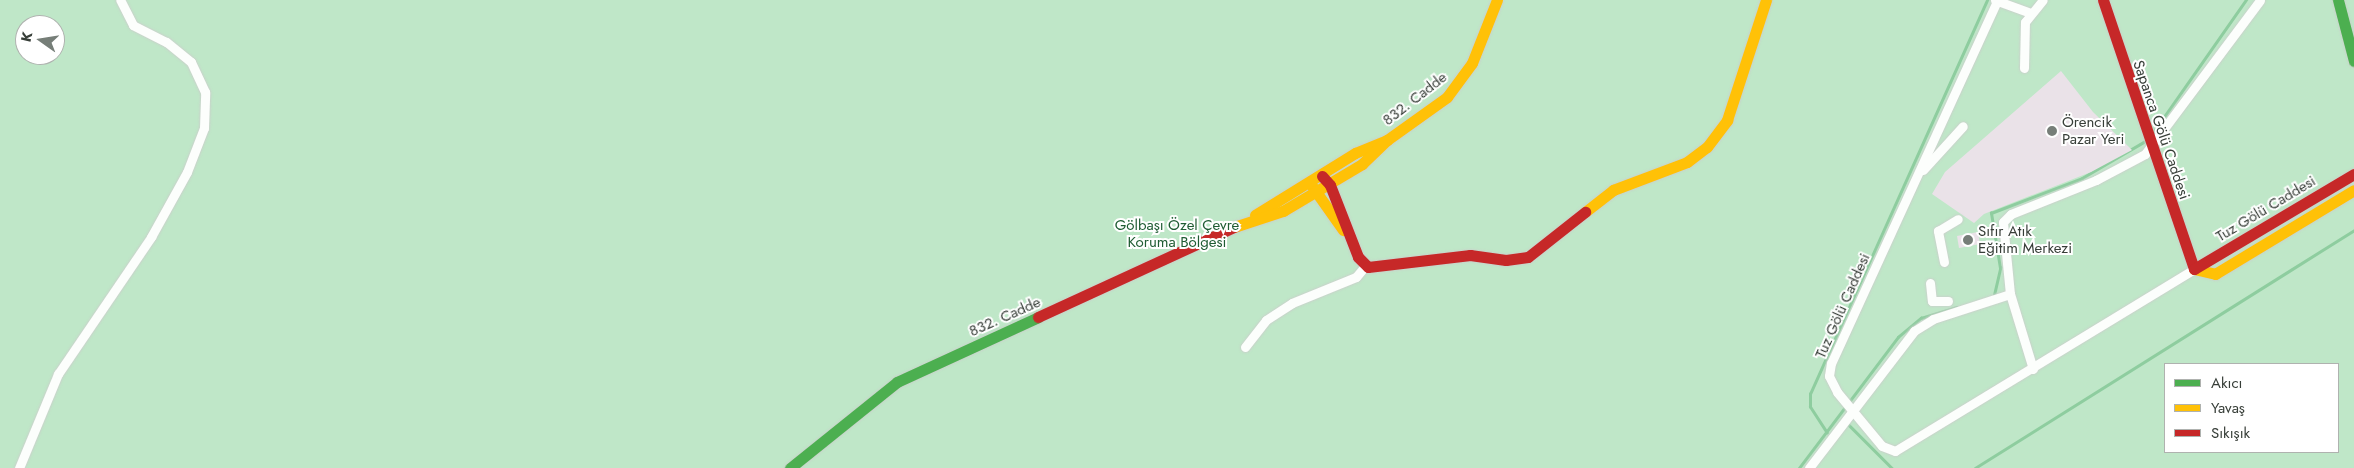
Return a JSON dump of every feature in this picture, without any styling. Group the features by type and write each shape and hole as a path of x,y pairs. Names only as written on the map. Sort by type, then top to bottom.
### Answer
{"street":[{"path":"19,468 58,374 151,237 187,172 204,128 204,92 191,62 166,42 133,25 120,0"},
{"name":"832. Cadde","path":"1249,220 1283,211 1330,185 1362,164 1387,140 1457,87 1472,64 1497,0"},
{"path":"1350,238 1330,185 1316,179 1314,194 1350,238 1366,265 1376,268 1470,254 1506,260 1528,257 1613,190 1699,155 1727,120 1766,0"},
{"path":"1996,0 2031,13"},
{"name":"Tuz Gölü Caddesi","path":"1996,0 1831,363 1831,382 1846,411 1882,446 1894,451 2354,174"},
{"path":"2024,68 2024,27 2031,13 2043,0"},
{"name":"Sapanca Gölü Caddesi","path":"2104,0 2149,142 2194,270"},
{"path":"2033,369 2010,294 2000,233 2006,218 2096,180 2149,142 2260,0"},
{"path":"2338,0 2349,21 2354,61"},
{"path":"1916,178 1963,126"},
{"name":"832. Cadde","path":"790,468 897,382 1249,220 1355,153 1387,140"},
{"name":"Tuz Gölü Caddesi","path":"2194,270 2215,274 2354,190"},
{"path":"1944,262 1938,231 1958,219"},
{"path":"1246,347 1266,320 1292,303 1356,276 1366,265"},
{"path":"1930,283 1932,301 1948,300"},
{"path":"1809,468 1846,411 1921,325 2010,294"}],"green space":[{"name":"Gölbaşı Özel Çevre Koruma Bölgesi","path":"0,0 2354,0 2354,468 0,468"}],"building":[{"name":"Örencik Pazar Yeri","path":"2061,71 2093,112 2132,150 2091,172 1984,214 1974,223 1932,194 1945,172"},
{"name":"Sıfır Atık Eğitim Merkezi","path":"1978,232 1980,244 1959,248 1957,236"}],"waterway":[{"path":"1827,433 1810,407 1810,394 1987,0"},
{"path":"2152,134 2246,0"},
{"path":"1994,295 2000,268 1991,213 2082,178 2147,140"},
{"path":"1975,468 2354,230"},
{"path":"1799,468 1898,337 1921,318 1956,307"},
{"path":"1847,423 1892,468"}],"traffic: fast":[{"path":"2338,0 2354,61"},
{"path":"790,468 897,382 1038,317"}],"traffic: slow":[{"path":"1255,215 1355,153 1387,140 1447,97 1472,63 1497,0"},
{"path":"1585,212 1613,190 1687,162 1707,147 1727,120 1766,0"},
{"path":"1234,227 1283,211 1362,164 1387,140"},
{"path":"1312,186 1343,230"},
{"path":"2194,269 2215,274 2354,190"}],"traffic: jam":[{"path":"2103,0 2194,269"},
{"path":"2194,269 2354,174"},
{"path":"1322,176 1330,185 1358,257 1368,267 1470,255 1506,260 1528,257 1585,212"},
{"path":"1038,317 1234,227"}],"place":[{"name":"Örencik Pazar Yeri","path":"2052,131"},
{"name":"Sıfır Atık Eğitim Merkezi","path":"1968,240"}]}
